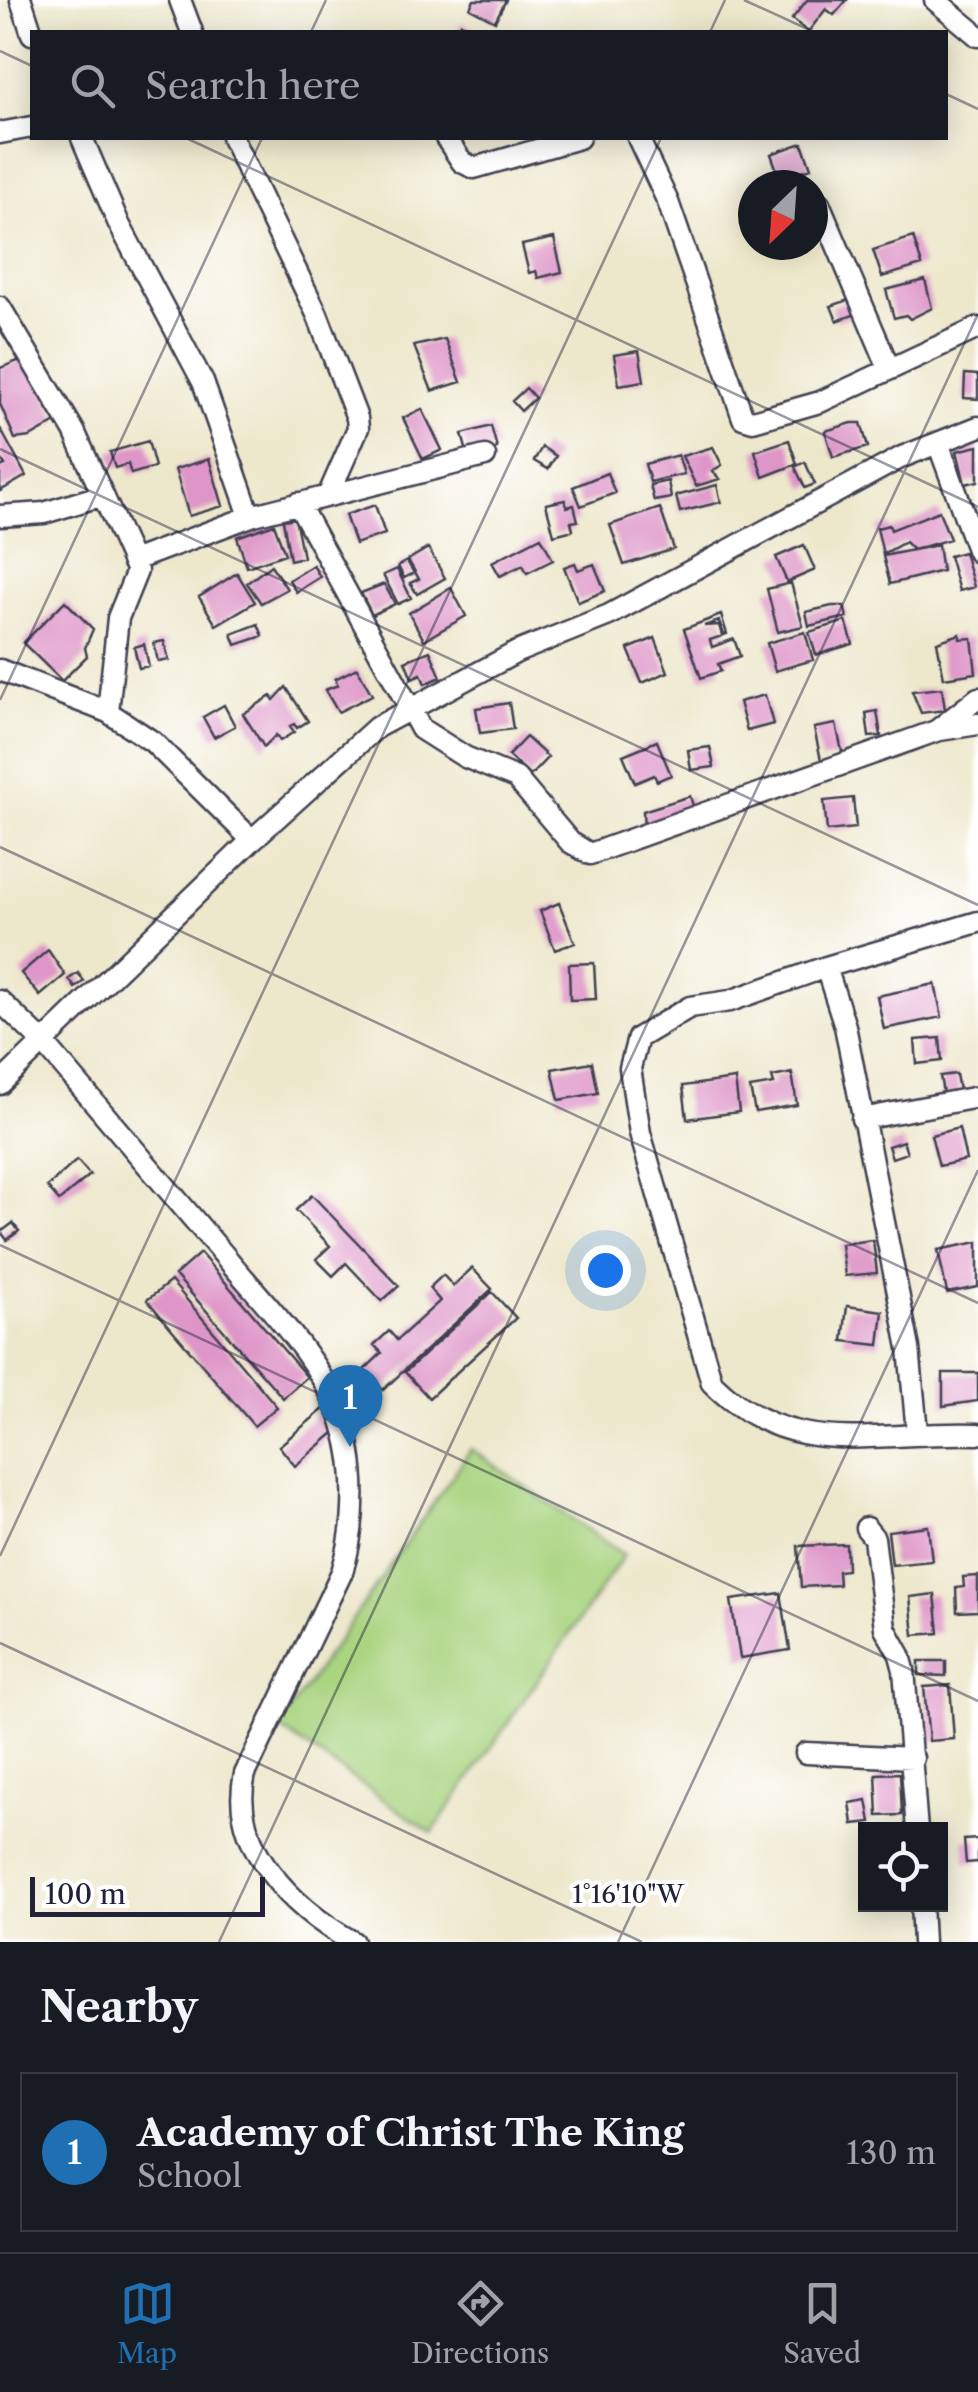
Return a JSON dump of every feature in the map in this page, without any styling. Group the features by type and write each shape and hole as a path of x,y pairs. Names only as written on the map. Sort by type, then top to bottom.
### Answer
{"street":[{"path":"20,0 31,30"},
{"path":"180,0 191,30"},
{"path":"935,0 978,36"},
{"path":"0,133 30,127"},
{"path":"83,140 119,224 203,382 250,516"},
{"path":"233,140 318,314 358,423 328,496"},
{"path":"447,140 462,162 474,168 573,140"},
{"path":"639,140 668,202 743,418 752,421 820,402 889,368 920,359 978,328"},
{"path":"828,224 889,368"},
{"path":"0,306 50,386 137,571 118,618 108,712"},
{"path":"0,1084 252,840 378,727 517,652 609,615 738,543 938,443 978,427"},
{"path":"938,443 978,552"},
{"path":"132,561 250,516 485,456"},
{"path":"0,516 44,513 103,495"},
{"path":"298,504 421,728 438,743 516,778 570,842 590,854 622,846 936,731 978,724"},
{"path":"0,670 108,712 153,742 252,840"},
{"path":"936,731 978,698"},
{"path":"978,922 730,1001 690,1007 638,1038 630,1068 640,1133 712,1383 738,1408 784,1431 812,1438 917,1432 978,1434"},
{"path":"826,968 844,1026 909,1348 917,1432"},
{"path":"0,1002 43,1042 284,1326 322,1376 342,1419 351,1478 351,1542 342,1572 244,1774 239,1797 243,1826 259,1858 282,1886 353,1942"},
{"path":"862,1119 978,1096"},
{"path":"866,1528 874,1538 884,1628 904,1670 917,1822"},
{"path":"806,1754 913,1758"},
{"path":"921,1912 923,1942"}],"green space":[{"path":"471,1449 624,1555 432,1833 278,1727"}],"building":[{"path":"474,0 506,0 495,21 470,8"},
{"path":"807,0 847,0 834,15 826,9 810,30 792,19"},
{"path":"802,143 811,168 777,170 771,154"},
{"path":"913,237 922,265 882,277 873,250"},
{"path":"554,238 562,272 538,278 536,271 529,273 522,245"},
{"path":"925,280 932,308 910,319 906,315 894,318 886,290"},
{"path":"854,298 859,313 837,321 831,306"},
{"path":"445,339 461,382 432,391 414,346"},
{"path":"639,351 644,381 619,385 614,355"},
{"path":"30,356 58,421 30,437 15,439 0,404 0,368"},
{"path":"965,374 978,375 978,399 964,398"},
{"path":"526,388 535,398 521,411 512,401"},
{"path":"422,409 442,450 423,459 403,418"},
{"path":"861,423 868,447 833,457 825,431"},
{"path":"491,426 497,448 468,456 462,434"},
{"path":"0,428 26,476 0,491 0,467 5,465 0,457"},
{"path":"789,440 797,464 763,477 755,451"},
{"path":"148,441 155,467 131,474 128,464 115,468 110,452"},
{"path":"978,446 978,481 965,484 957,451"},
{"path":"542,447 556,456 548,469 534,461"},
{"path":"713,447 722,465 712,471 720,479 696,486 682,456"},
{"path":"678,455 684,474 650,482 645,464"},
{"path":"209,459 223,506 189,516 175,469"},
{"path":"805,462 815,484 805,488 795,467"},
{"path":"607,473 615,493 581,506 573,487"},
{"path":"668,481 671,498 654,501 650,485"},
{"path":"717,485 721,502 680,512 676,496"},
{"path":"565,500 567,507 574,505 578,521 571,522 573,530 554,535 546,504"},
{"path":"375,505 385,534 355,544 345,515"},
{"path":"660,508 674,549 624,565 610,525"},
{"path":"939,511 950,539 913,550 905,542 883,554 877,528 889,525 891,530"},
{"path":"295,518 303,557 290,560 283,520"},
{"path":"274,524 285,554 247,567 237,537"},
{"path":"541,537 553,560 527,573 523,565 500,576 492,562"},
{"path":"804,545 815,570 787,582 776,557"},
{"path":"938,545 942,571 890,584 883,556"},
{"path":"428,548 445,578 417,594 410,583 419,579 408,560"},
{"path":"964,552 974,587 959,591 949,556"},
{"path":"407,561 414,573 404,578 398,566"},
{"path":"575,563 578,570 594,564 605,591 578,602 564,567"},
{"path":"271,565 287,589 261,603 247,583"},
{"path":"313,565 320,577 296,592 289,580"},
{"path":"397,569 411,598 398,604 383,575"},
{"path":"237,573 255,602 216,625 199,597"},
{"path":"791,583 803,626 778,632 767,589"},
{"path":"384,584 395,604 372,615 361,593"},
{"path":"451,588 466,616 424,640 409,613"},
{"path":"65,601 93,629 85,648 87,656 62,681 23,643"},
{"path":"844,606 847,617 809,626 806,612"},
{"path":"721,615 727,634 724,635 719,621 704,626 719,625 722,636 710,640 712,647 734,639 740,656 718,664 721,671 701,678 684,629"},
{"path":"846,621 853,644 816,655 809,632"},
{"path":"258,624 263,636 236,645 232,634"},
{"path":"805,632 813,660 775,671 767,643"},
{"path":"960,634 960,639 972,638 976,673 944,678 937,642"},
{"path":"655,638 668,672 642,683 628,649"},
{"path":"164,641 169,660 158,662 154,643"},
{"path":"144,644 149,666 139,668 134,647"},
{"path":"430,651 441,677 425,684 421,674 412,678 405,661"},
{"path":"357,668 372,695 338,712 325,690 338,685 335,679"},
{"path":"286,687 308,721 297,728 294,724 290,726 294,732 280,741 276,735 264,747 243,714 271,696 274,700"},
{"path":"942,688 945,710 921,713 912,691"},
{"path":"765,695 773,724 747,731 739,702"},
{"path":"509,703 513,729 480,733 476,708"},
{"path":"224,705 235,726 214,737 203,717"},
{"path":"877,711 881,736 869,737 866,713"},
{"path":"836,724 843,756 821,760 814,728"},
{"path":"526,737 548,757 530,776 508,756"},
{"path":"657,741 671,775 657,781 654,775 635,783 623,755"},
{"path":"710,747 714,767 691,770 688,750"},
{"path":"690,796 695,813 644,829 643,811"},
{"path":"853,798 856,828 827,831 824,801"},
{"path":"559,903 575,943 555,950 540,911"},
{"path":"48,950 65,975 40,996 21,973"},
{"path":"594,963 596,999 570,1000 569,964"},
{"path":"78,973 84,981 75,988 69,979"},
{"path":"935,984 942,1017 884,1029 877,996"},
{"path":"940,1038 942,1061 917,1064 915,1040"},
{"path":"592,1062 598,1093 559,1100 552,1069"},
{"path":"792,1073 797,1105 755,1112 750,1088 774,1084 772,1077"},
{"path":"956,1074 960,1096 944,1099 940,1076"},
{"path":"735,1079 739,1112 687,1119 683,1086"},
{"path":"959,1128 966,1160 939,1166 931,1135"},
{"path":"903,1141 907,1153 892,1158 888,1146"},
{"path":"77,1160 90,1175 59,1201 47,1187"},
{"path":"312,1195 399,1286 382,1301 346,1263 333,1276 316,1259 330,1246 296,1210"},
{"path":"13,1223 19,1231 7,1240 1,1232"},
{"path":"873,1240 877,1273 845,1276 841,1244"},
{"path":"978,1242 978,1287 947,1293 938,1250"},
{"path":"200,1253 307,1377 283,1398 175,1275"},
{"path":"472,1268 492,1289 383,1390 364,1370 382,1353 374,1345 389,1331 397,1340 440,1301 429,1288 443,1275 453,1286"},
{"path":"171,1281 277,1407 254,1426 147,1300"},
{"path":"492,1292 516,1318 429,1398 405,1372"},
{"path":"847,1306 883,1311 879,1345 843,1341"},
{"path":"943,1373 978,1373 978,1401 943,1406"},
{"path":"325,1408 341,1427 295,1466 279,1446"},
{"path":"928,1526 932,1561 892,1565 888,1531"},
{"path":"846,1544 847,1570 838,1571 839,1585 801,1587 798,1546"},
{"path":"978,1576 978,1611 957,1612 956,1588 964,1587 963,1577"},
{"path":"781,1593 790,1650 740,1658 731,1600"},
{"path":"935,1594 939,1633 914,1635 910,1597"},
{"path":"919,1661 946,1661 946,1676 919,1675"},
{"path":"950,1685 954,1739 929,1741 924,1687"},
{"path":"900,1773 902,1815 878,1816 876,1774"},
{"path":"867,1800 871,1822 853,1824 850,1803"},
{"path":"978,1839 978,1862 966,1863 964,1840"}],"place":[{"name":"Academy of Christ The King","path":"350,1447"}]}
